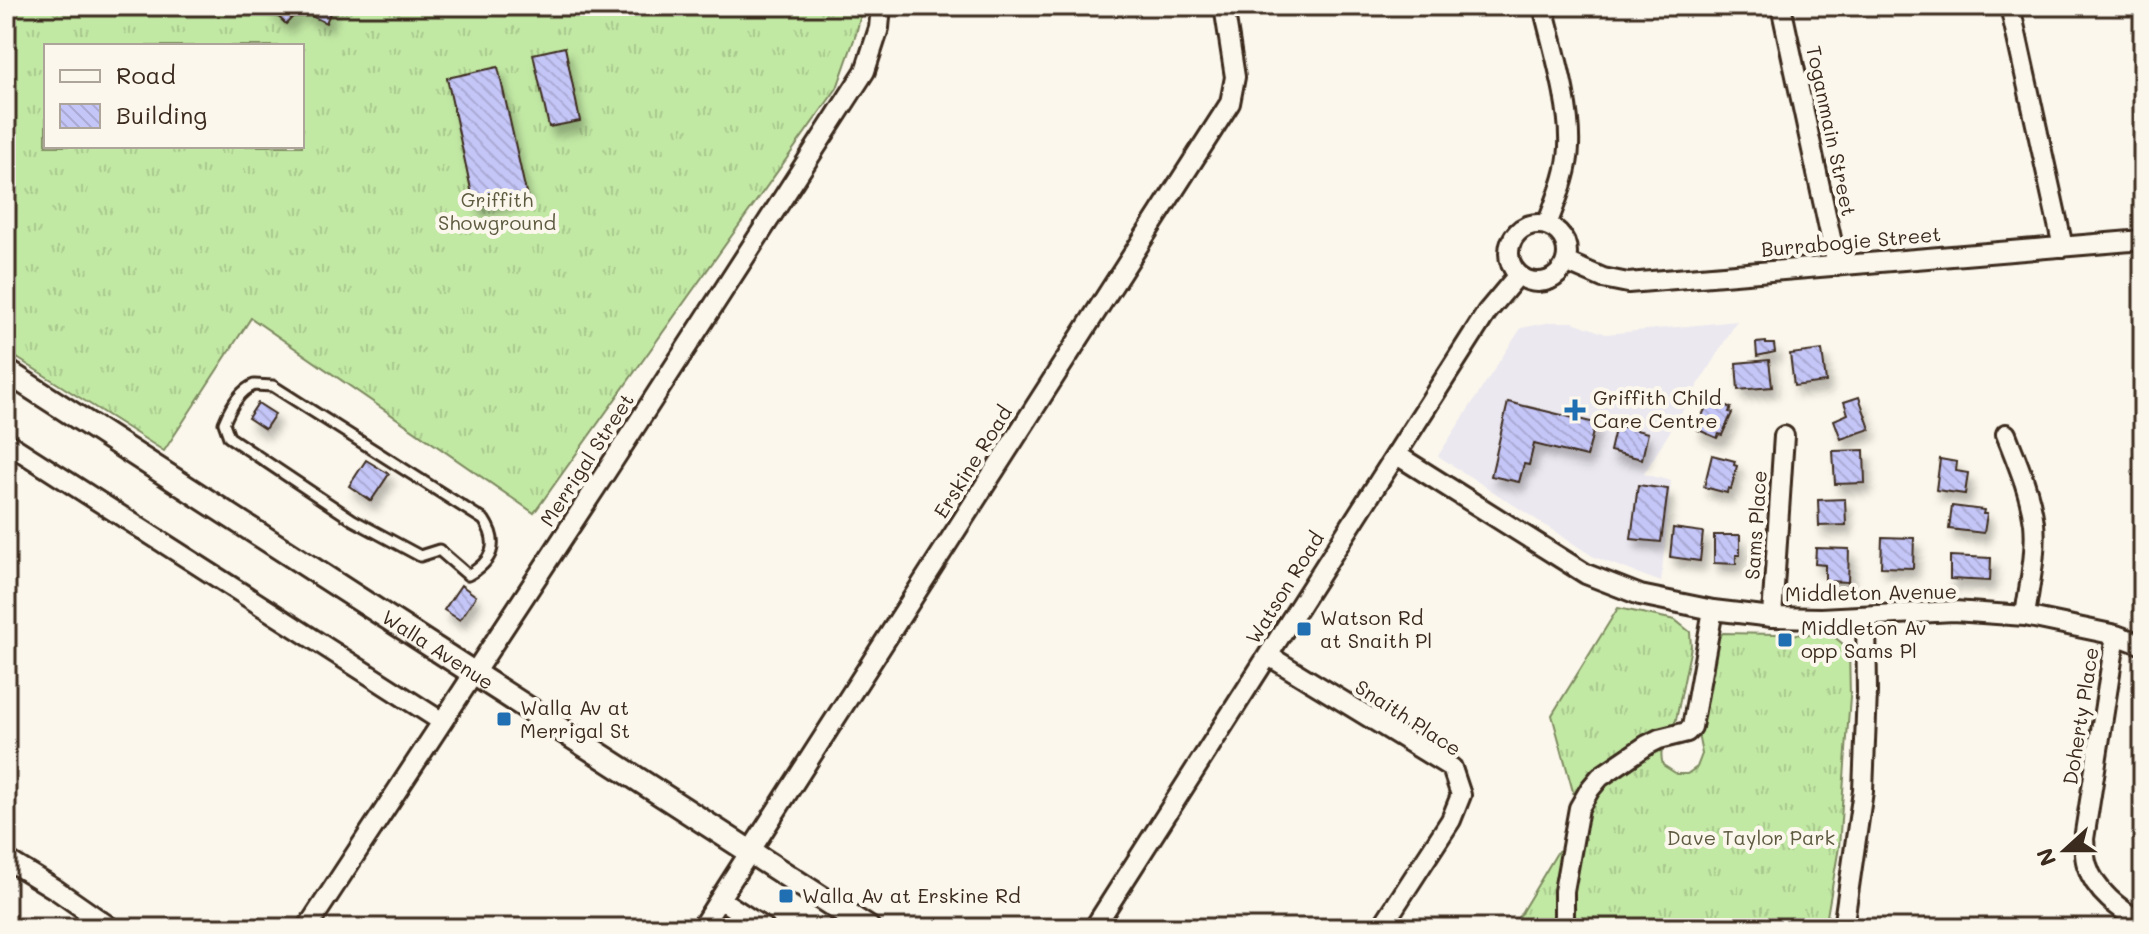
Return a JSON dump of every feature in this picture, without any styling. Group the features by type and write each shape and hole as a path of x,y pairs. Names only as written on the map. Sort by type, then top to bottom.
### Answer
{"street":[{"name":"Merrigal Street","path":"307,928 865,71 879,28 881,6"},
{"name":"Erskine Road","path":"701,928 1230,103 1235,77 1224,6"},
{"path":"1543,6 1563,93 1569,147 1566,170 1547,225"},
{"name":"Toganmain Street","path":"1781,6 1837,266"},
{"path":"2010,6 2063,247"},
{"path":"1532,225 1547,225 1560,234 1567,247 1566,262 1559,274 1546,282 1531,282 1518,275 1510,261 1510,245 1518,232 1532,225"},
{"name":"Burrabogie Street","path":"1566,262 1603,278 1628,283 2143,240"},
{"name":"Watson Road","path":"1094,928 1487,312 1518,275"},
{"name":"Walla Avenue","path":"6,371 868,928"},
{"path":"2006,434 2025,485 2034,524 2033,565 2025,616"},
{"name":"Sams Place","path":"1772,617 1784,436"},
{"path":"6,442 441,721"},
{"name":"Middleton Avenue","path":"1397,455 1586,574 1640,595 1713,610 1772,617 1821,618 1954,611 2025,616 2116,635 2143,645"},
{"path":"1564,928 1564,891 1579,808 1600,777 1647,745 1687,732 1692,727 1713,610"},
{"path":"1843,928 1863,791 1867,706 1866,616"},
{"name":"Doherty Place","path":"2116,635 2084,839 2086,864 2113,904 2143,924"},
{"name":"Snaith Place","path":"1269,656 1452,768 1461,795 1451,820 1381,928"},
{"path":"6,859 111,928"},
{"path":"720,899 764,928"}],"lane":[{"path":"254,385 273,386 484,520 493,539 486,562 468,575 439,550 420,556 400,547 353,520 229,437 224,423 239,396 254,385"}],"shaded area":[{"name":"Griffith Child Care Centre","path":"1737,321 1644,474 1671,481 1661,582 1594,557 1438,456 1521,328 1551,322 1573,322 1606,334"}],"green space":[{"name":"Griffith Showground","path":"6,6 863,6 837,88 534,513 251,318 164,451 6,351"},
{"name":"Dave Taylor Park","path":"1618,608 1675,620 1690,632 1691,647 1676,720 1662,752 1663,765 1677,774 1687,774 1697,767 1702,754 1697,729 1709,646 1723,633 1832,635 1849,649 1850,696 1839,847 1825,928 1512,928 1558,851 1586,839 1552,715"}],"building":[{"path":"267,6 333,6 326,23 299,10 286,24"},
{"path":"565,47 580,121 549,127 533,54"},
{"path":"498,67 527,197 475,208 447,78"},
{"path":"1756,343 1774,344 1775,352 1757,356"},
{"path":"1822,350 1826,382 1794,386 1790,354"},
{"path":"1769,360 1772,387 1738,390 1736,363"},
{"path":"1859,397 1870,429 1841,439 1834,420 1848,414 1844,402"},
{"path":"1710,398 1731,408 1729,412 1732,413 1722,435 1719,434 1717,438 1696,429"},
{"path":"1508,402 1595,423 1587,457 1534,444 1529,465 1524,464 1519,482 1491,476"},
{"path":"258,403 275,414 265,429 248,418"},
{"path":"1616,425 1648,433 1642,459 1610,451"},
{"path":"1864,450 1865,483 1835,484 1833,451"},
{"path":"1712,455 1735,461 1734,465 1737,466 1727,493 1704,487"},
{"path":"1940,459 1957,462 1956,471 1968,473 1965,494 1936,490"},
{"path":"366,460 389,474 371,501 349,486"},
{"path":"1638,485 1668,489 1661,542 1631,539"},
{"path":"1845,499 1846,525 1819,526 1818,500"},
{"path":"1952,506 1984,510 1983,514 1987,514 1984,533 1949,529"},
{"path":"1673,528 1703,532 1700,561 1670,557"},
{"path":"1714,535 1740,535 1740,555 1736,555 1736,564 1714,563"},
{"path":"1882,537 1914,538 1913,568 1881,567"},
{"path":"1816,548 1849,549 1848,582 1825,581 1825,565 1815,564"},
{"path":"1950,556 1991,558 1990,581 1950,579"},
{"path":"461,585 476,596 460,620 444,610"}],"place":[{"name":"Griffith Child Care Centre","path":"1575,410"},
{"name":"Watson Rd at Snaith Pl","path":"1304,629"},
{"name":"Middleton Av opp Sams Pl","path":"1785,640"},
{"name":"Walla Av at Merrigal St","path":"504,719"},
{"name":"Walla Av at Erskine Rd","path":"786,896"}]}
